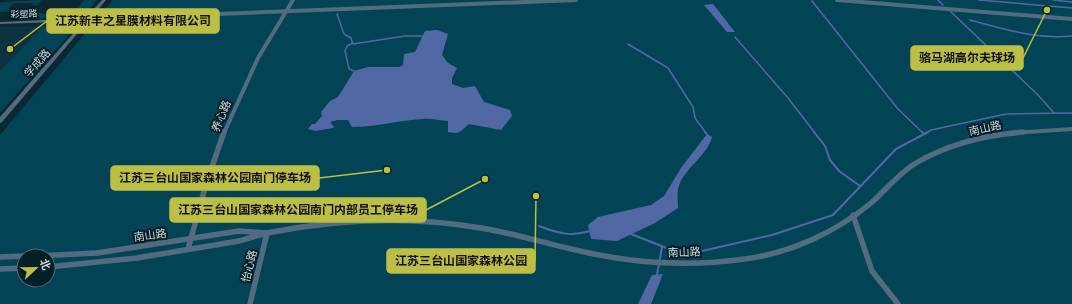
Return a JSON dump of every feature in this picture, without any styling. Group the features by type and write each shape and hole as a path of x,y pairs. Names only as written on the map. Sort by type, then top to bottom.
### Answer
{"street":[{"name":"学成路","path":"0,121 104,0"},
{"name":"养心路","path":"188,249 202,195 236,106 260,53 293,0"},
{"name":"彩塑路","path":"0,23 576,0"},
{"path":"837,0 897,3 1072,19"},
{"name":"南山路","path":"56,267 75,266 246,240 267,233 299,226 401,220 482,228 595,254 654,262 674,263 725,260 767,255 819,235 837,226 853,215 918,161 970,141 1010,132 1072,129"},
{"path":"853,215 872,271 898,304"},
{"name":"南山路","path":"56,255 97,253 239,231 267,233"},
{"name":"怡心路","path":"250,304 267,233"},
{"path":"0,257 16,256"},
{"path":"0,269 16,268"}],"shaded area":[{"path":"42,0 37,5 32,5 34,3 14,3 7,10 34,8 30,10 0,12 0,3 2,2"},
{"path":"84,0 97,0 83,16 28,19 37,10 42,9 39,10 39,12 49,15 68,10 77,10"},
{"path":"113,0 1072,0 1072,304 0,304 0,135"},
{"path":"43,26 0,71 0,27"},
{"path":"43,26 73,26 72,31 0,113 0,71"}],"water":[{"path":"713,4 735,32 727,32 704,5"},
{"path":"437,30 448,34 442,55 448,63 457,68 452,78 452,84 463,88 475,86 484,102 510,110 512,116 501,130 469,124 460,131 452,133 448,132 448,121 426,119 352,127 348,120 337,120 330,122 334,127 333,128 315,131 308,129 322,116 321,112 330,101 338,97 354,71 368,67 399,67 403,65 404,54 415,52 425,31"},
{"path":"707,134 712,137 709,144 685,175 678,189 678,208 655,223 617,241 591,239 588,225 598,217 651,205 664,196 681,168"},
{"path":"663,274 651,304 638,304 652,275"}],"waterway":[{"path":"938,0 943,5"},
{"path":"979,0 1072,8"},
{"path":"1053,0 1072,2"},
{"path":"812,1 898,109 923,133"},
{"path":"949,10 1037,94 1054,113"},
{"path":"337,14 344,34 351,38 353,43"},
{"path":"970,20 1033,35 1059,37 1072,36"},
{"path":"353,43 405,36 424,36"},
{"path":"735,37 788,98 815,133"},
{"path":"353,43 347,46 345,51 349,69 354,71"},
{"path":"628,44 668,68 693,107 695,118 706,133"},
{"path":"926,133 931,130 1006,114 1072,113"},
{"path":"814,132 825,146 830,160 839,171 860,186"},
{"path":"631,234 669,249 702,251 772,235 833,215 896,149 925,134"},
{"path":"539,226 552,231 570,234 590,231"},
{"path":"657,275 662,247"}],"place":[{"name":"骆马湖高尔夫球场","path":"1047,10"},
{"name":"江苏新丰之星膜材料有限公司","path":"10,49"},
{"name":"江苏三台山国家森林公园南门停车场","path":"387,170"},
{"name":"江苏三台山国家森林公园南门内部员工停车场","path":"485,179"},
{"name":"江苏三台山国家森林公园","path":"536,196"}]}
